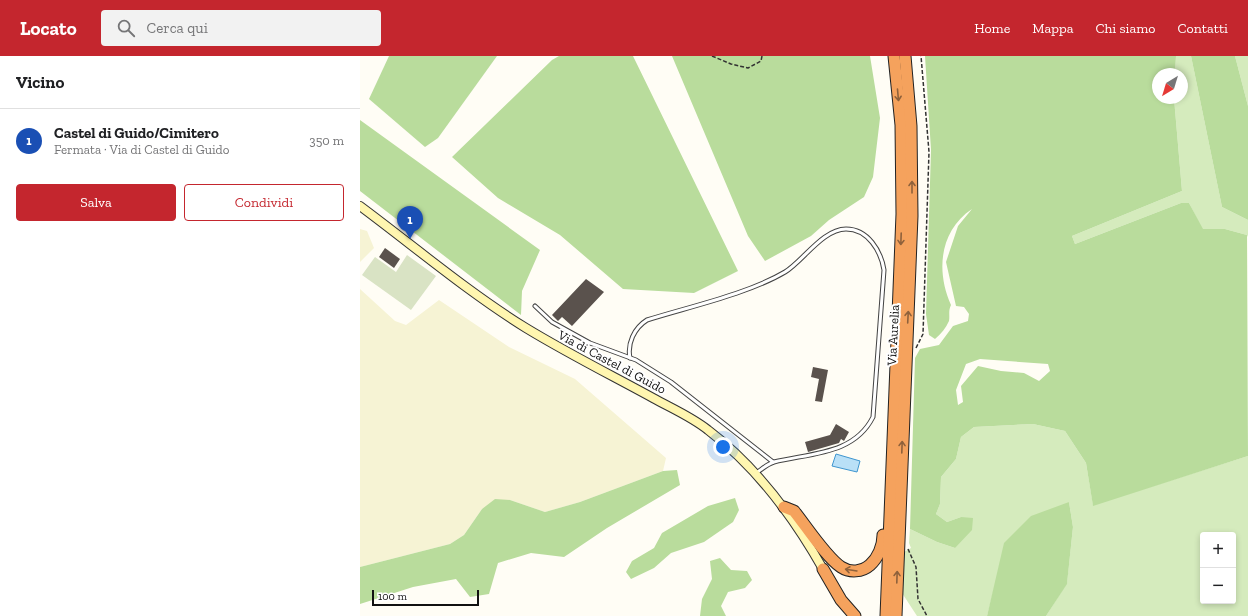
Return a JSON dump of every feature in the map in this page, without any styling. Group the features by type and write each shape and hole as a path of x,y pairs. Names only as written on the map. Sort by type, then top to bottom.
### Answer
{"highway":[{"name":"Via Aurelia","path":"886,616 902,160 901,125 894,56"},
{"name":"Via Aurelia","path":"896,616 912,216 911,126 905,56"},
{"path":"784,507 794,511 833,560 842,567 850,571 858,571 866,568 876,557 883,541 890,380 895,370"},
{"path":"823,569 824,576 843,616"},
{"path":"823,569 841,600 855,616"}],"street":[{"name":"Via di Castel di Guido","path":"360,206 510,318 542,338 708,429 756,473 784,507 805,537 823,569"}],"lane":[{"path":"630,358 629,344 641,323 750,288 781,274 836,231 847,229 863,234 868,238 879,252 884,270 873,417 861,435 848,444 811,456 773,462 756,473"},
{"path":"535,306 552,322 590,343 630,358 671,382 773,462"}],"path":[{"path":"712,56 731,64 748,68 761,61 762,56"},
{"path":"915,351 923,334 929,152 921,56"},
{"path":"907,547 916,567 918,599 927,616"}],"shaded area":[{"path":"360,229 367,231 374,248 360,262"},
{"path":"360,289 395,321 406,325 439,300 509,347 575,379 666,458 663,471 580,502 545,512 510,500 482,509 464,535 450,544 360,567"}],"green space":[{"path":"389,56 497,56 438,138 425,147 369,99"},
{"path":"559,56 633,56 738,271 694,293 623,289 560,235 498,198 452,157 552,60"},
{"path":"672,56 870,56 880,118 873,177 864,197 829,220 811,236 765,261 748,236"},
{"path":"925,56 1176,56 1175,68 1152,68 1152,104 1175,104 1182,191 1072,236 1075,244 1181,203 1189,203 1203,229 1225,229 1247,235 1248,456 1093,506 1086,463 1065,431 1033,424 974,427 961,437 956,459 941,477 940,504 936,514 947,522 961,517 973,518 972,530 955,548 937,542 910,529 915,358 920,349 939,345 953,326 968,321 969,314 964,307 956,306 946,262 958,226 972,209 961,218 947,240 942,266 946,292 951,305 949,311 949,321 943,331 935,339 929,335 926,314 931,150","holes":["980,359 1048,364 1050,371 1039,381 1024,373 1001,371 978,366 961,386 963,402 958,405 956,390 966,364"]},
{"path":"1176,56 1191,56 1222,207 1248,220 1248,237 1247,235 1225,229 1202,229 1189,203 1181,203 1075,244 1072,236 1182,191 1175,104 1188,104 1188,68 1175,68"},
{"path":"1191,56 1235,56 1248,106 1248,220 1222,207"},
{"path":"1235,56 1248,56 1248,106"},
{"path":"360,120 540,250 522,291 521,315 360,191"},
{"path":"407,255 436,276 411,310 362,275 375,257 396,272"},
{"path":"1033,424 1065,431 1086,463 1093,505 1248,456 1248,616 1046,616 1067,583 1073,527 1069,502 994,589 987,616 917,616 902,593 904,552 911,548 909,543 910,529 937,542 955,548 961,517 947,522 936,514 940,504 941,477 956,459 961,437 974,427"},
{"path":"677,470 680,485 607,528 564,557 531,553 498,563 489,594 470,597 456,579 413,587 360,604 360,567 450,544 464,535 482,509 495,499 510,500 545,512 580,502 663,471"},
{"path":"735,498 739,510 733,522 704,542 671,553 654,568 631,579 626,572 632,561 654,548 662,533 708,506"},
{"path":"1069,502 1073,527 1067,584 1046,616 987,616 1004,543 1031,516"},
{"path":"720,558 731,570 747,571 752,580 745,588 728,592 721,606 726,616 700,616 702,599 712,579 710,561"}],"water":[{"path":"836,454 860,461 857,472 832,466"}],"building":[{"path":"385,248 400,259 394,268 379,257"},
{"path":"586,279 604,292 572,326 562,317 558,321 552,315"},
{"path":"813,367 828,370 822,402 815,401 819,379 811,377"},
{"path":"836,424 849,432 844,441 841,439 839,443 808,452 805,442 830,435"}],"place":[{"name":"Castel di Guido/Cimitero","path":"410,239"}]}
